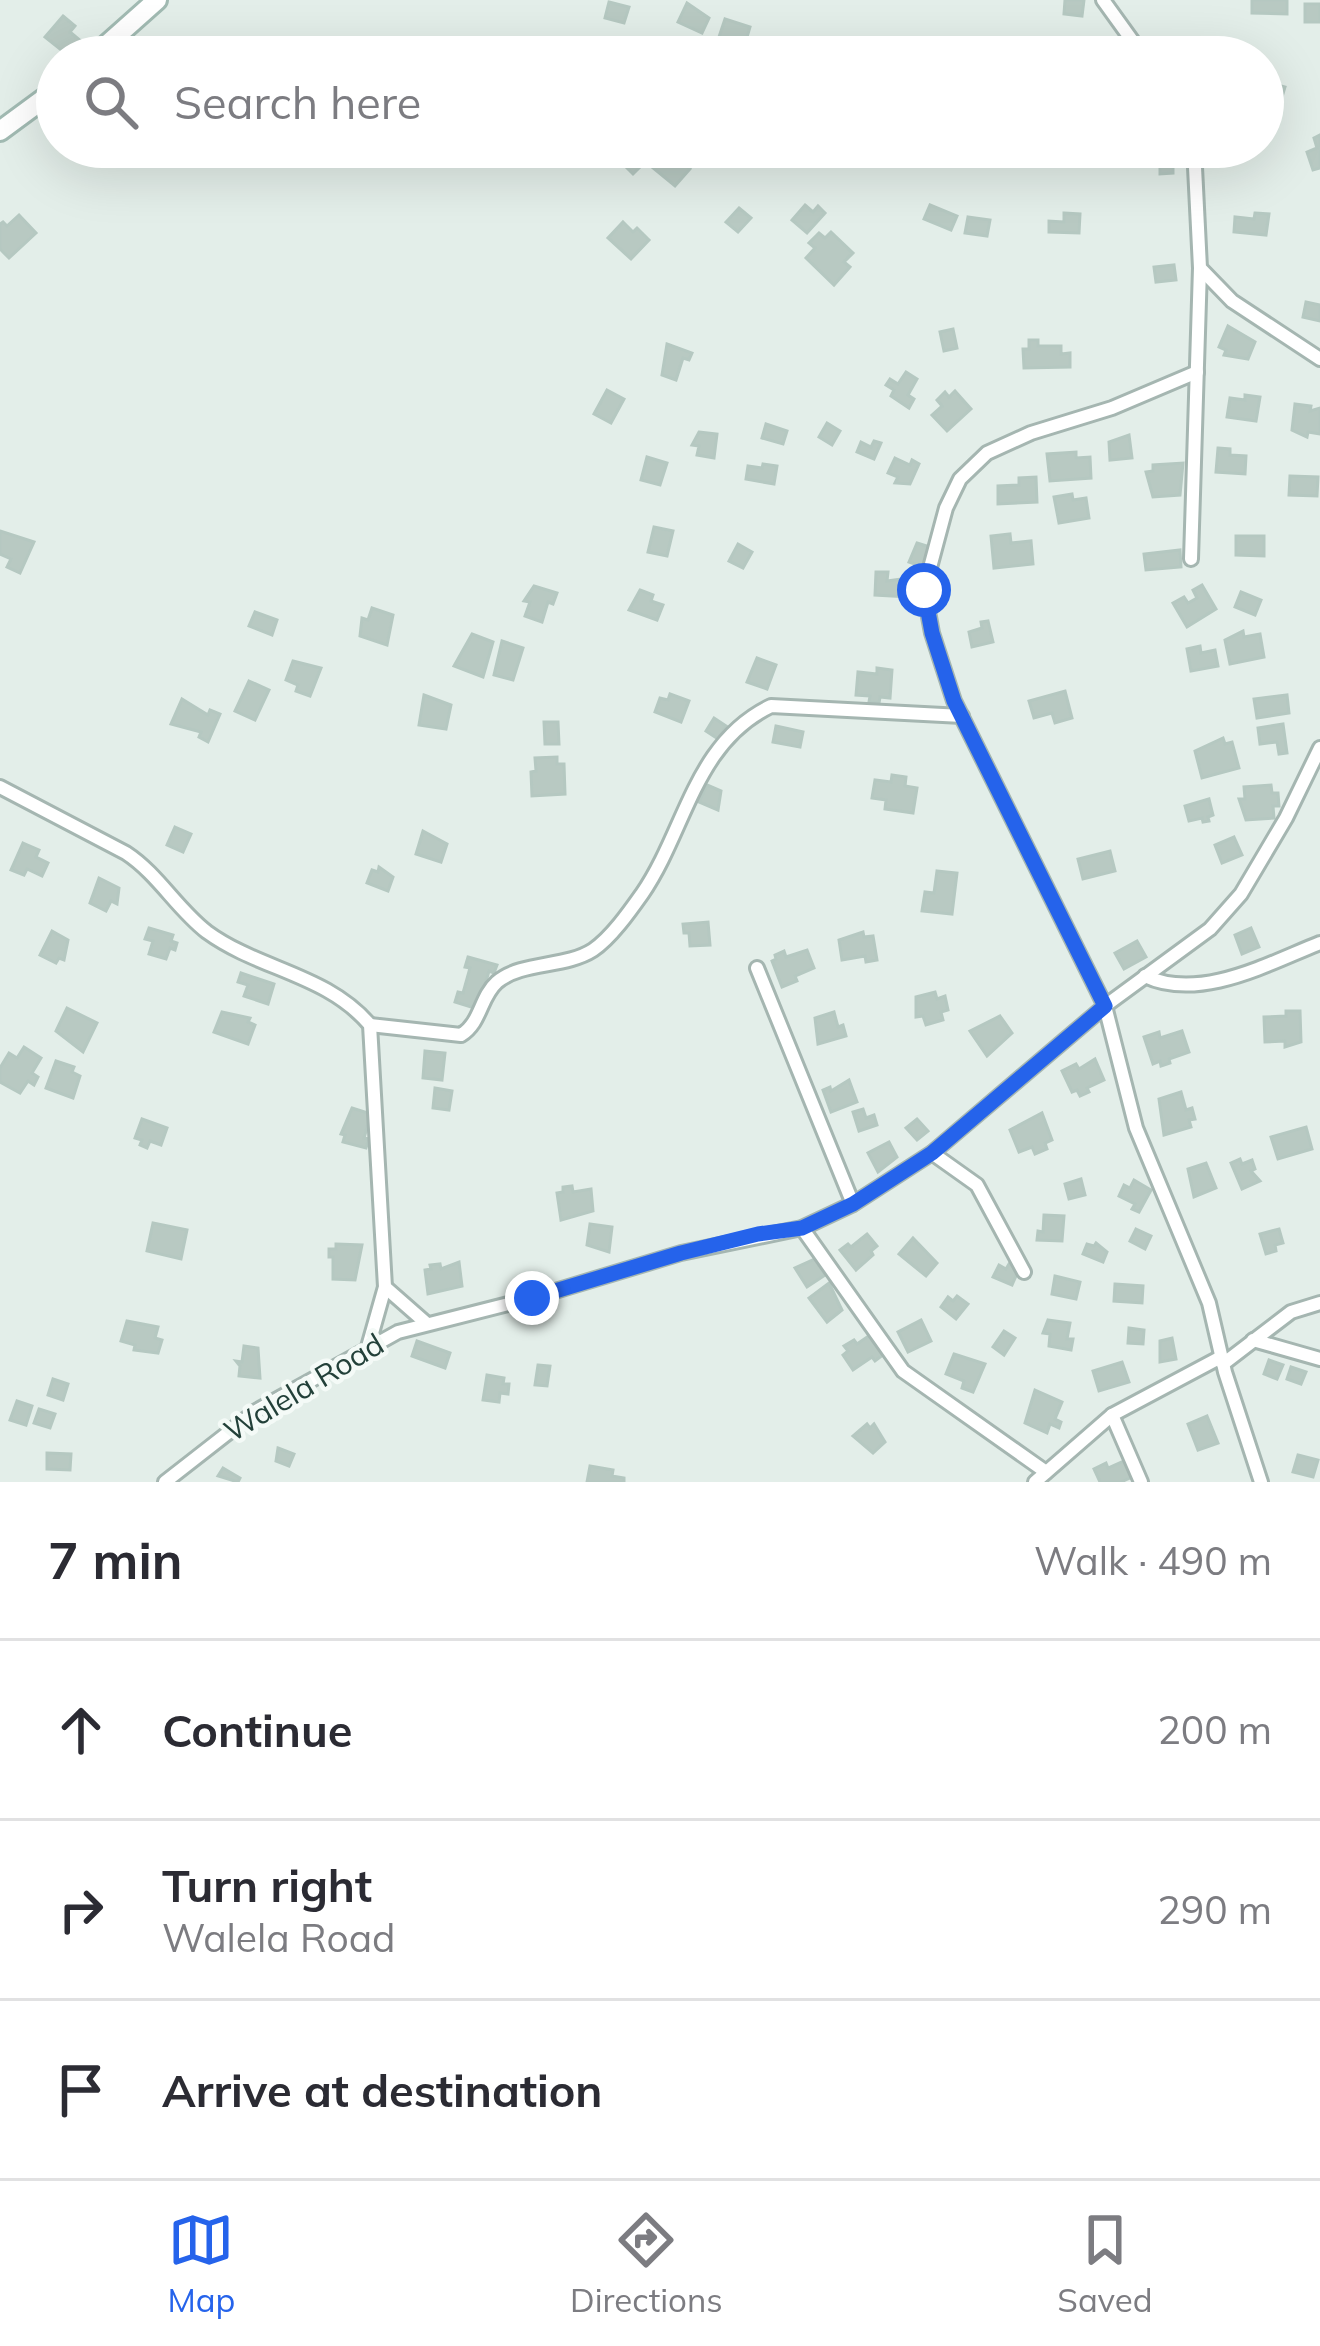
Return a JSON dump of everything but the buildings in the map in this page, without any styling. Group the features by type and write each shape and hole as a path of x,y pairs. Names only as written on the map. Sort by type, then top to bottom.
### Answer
{"street":[{"path":"117,36 158,0"},
{"path":"1103,0 1129,36"},
{"path":"0,131 36,104"},
{"path":"1191,559 1201,268 1195,168"},
{"path":"1201,268 1232,301 1320,359"},
{"path":"1197,372 987,453 960,478 934,544 924,590 932,633 962,716 1105,1006 1136,1128 1209,1303 1261,1482"},
{"path":"370,1025 461,1034 472,1027 490,988 503,977 593,950 644,892 697,779 755,714 771,706 962,716"},
{"name":"Walela Road","path":"165,1482 256,1411 368,1347 426,1323 532,1298 681,1253 802,1228 853,1204 932,1153 1105,1006 1210,929 1241,894 1320,748"},
{"path":"0,787 126,853 143,864 204,930 232,948 328,989 370,1025 386,1287 368,1347"},
{"path":"1145,976 1185,986 1246,973 1320,943"},
{"path":"757,968 853,1204"},
{"path":"932,1153 977,1185 1024,1272"},
{"path":"802,1228 903,1371 1041,1477 1112,1414 1222,1360 1291,1312 1320,1304"},
{"path":"386,1287 426,1323"},
{"path":"1253,1340 1320,1359"},
{"path":"1112,1414 1141,1482"}],"route":[{"path":"532,1298 681,1253 802,1228 853,1204 932,1153 1105,1006 954,701 924,590"}]}
